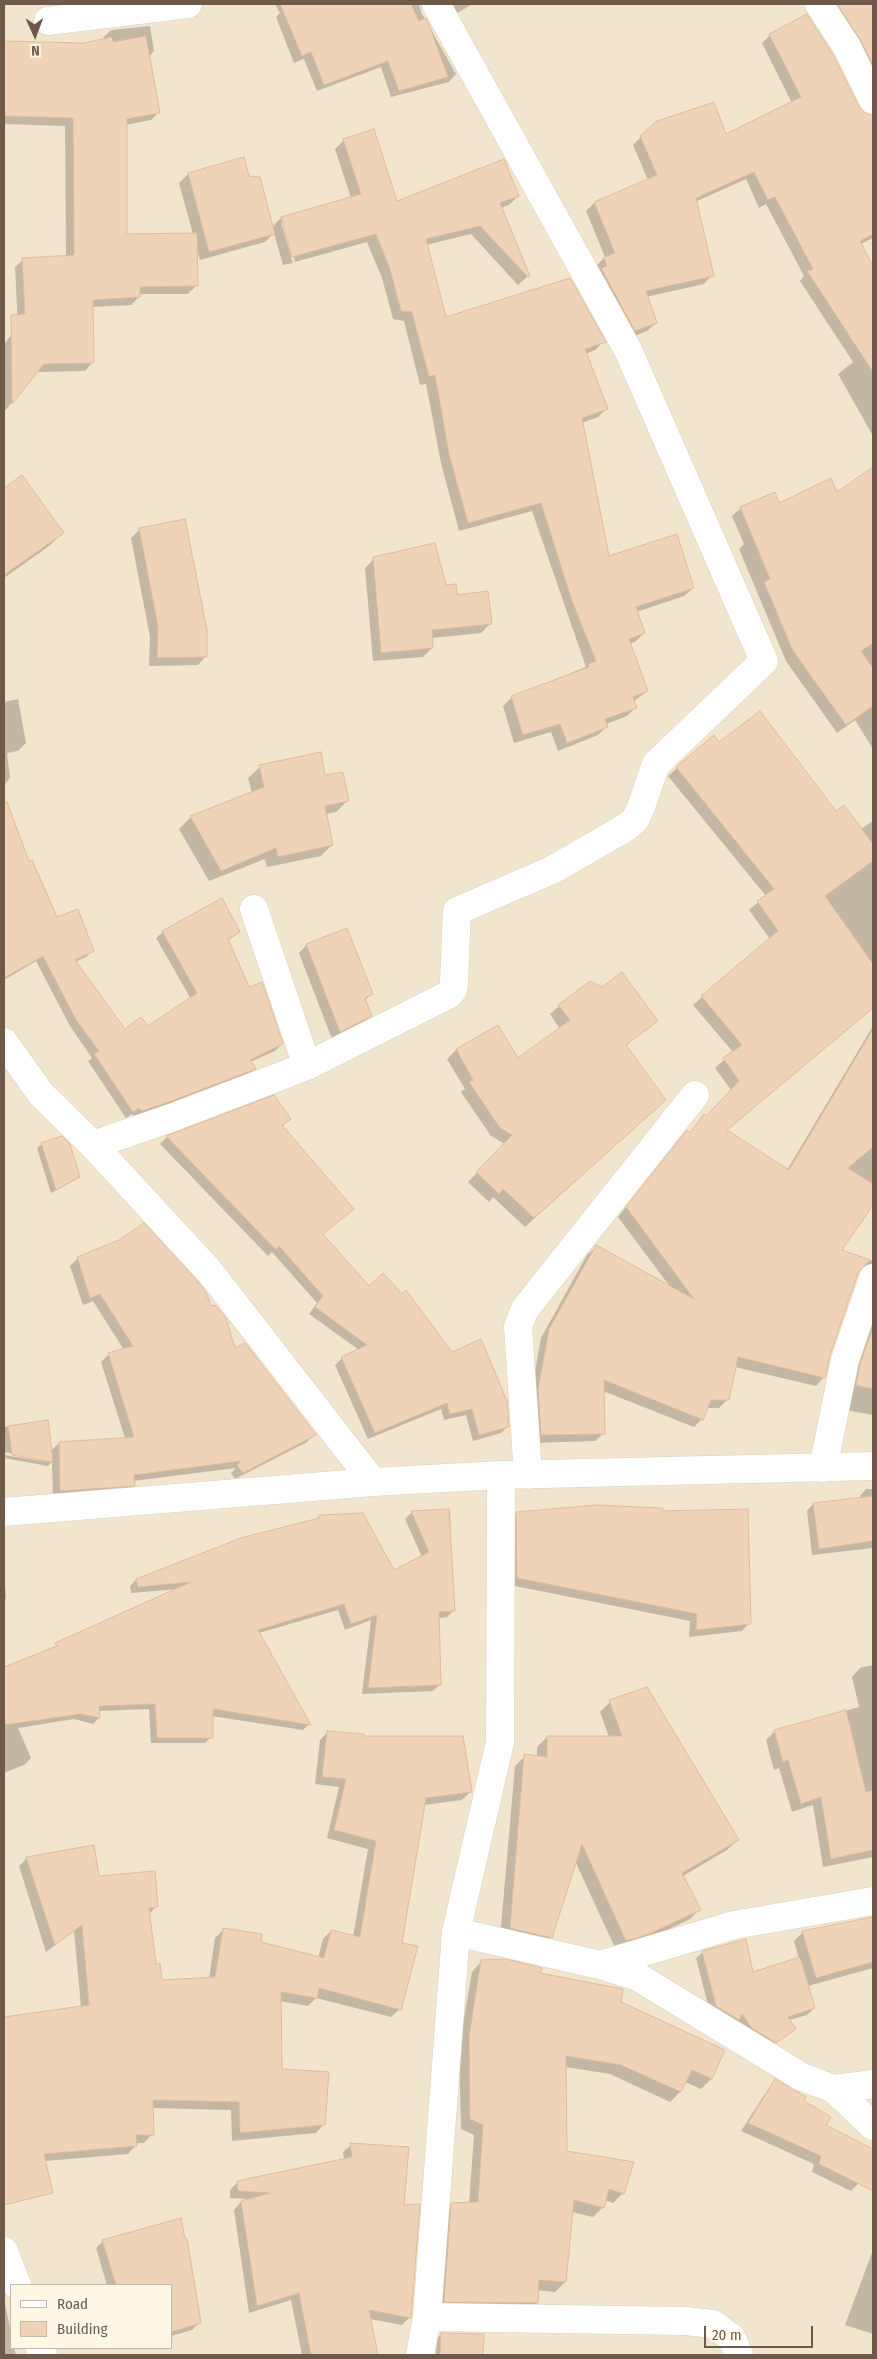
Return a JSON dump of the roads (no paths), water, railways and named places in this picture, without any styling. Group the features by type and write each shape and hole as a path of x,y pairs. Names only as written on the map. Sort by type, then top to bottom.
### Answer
{"street":[{"path":"48,21 188,4"},
{"path":"92,1145 171,1118 306,1066 448,995 453,990 454,982 457,911 552,870 625,828 635,820 656,764 764,661 628,350 436,4"},
{"path":"819,4 847,47 873,100"},
{"path":"254,909 306,1066"},
{"path":"4,1042 40,1094 92,1145 210,1272 373,1482"},
{"path":"528,1475 518,1326 525,1309 695,1095"},
{"path":"823,1468 845,1360 873,1278"},
{"path":"4,1512 373,1482 501,1475 873,1466"},
{"path":"420,2355 426,2317 456,1932 500,1742 501,1475"},
{"path":"600,1965 734,1925 873,1901"},
{"path":"456,1932 600,1965 638,1977 802,2077 834,2090 873,2126"},
{"path":"834,2090 873,2084"},
{"path":"4,2251 17,2284"},
{"path":"426,2317 686,2321 713,2324 732,2338 739,2355"}]}
